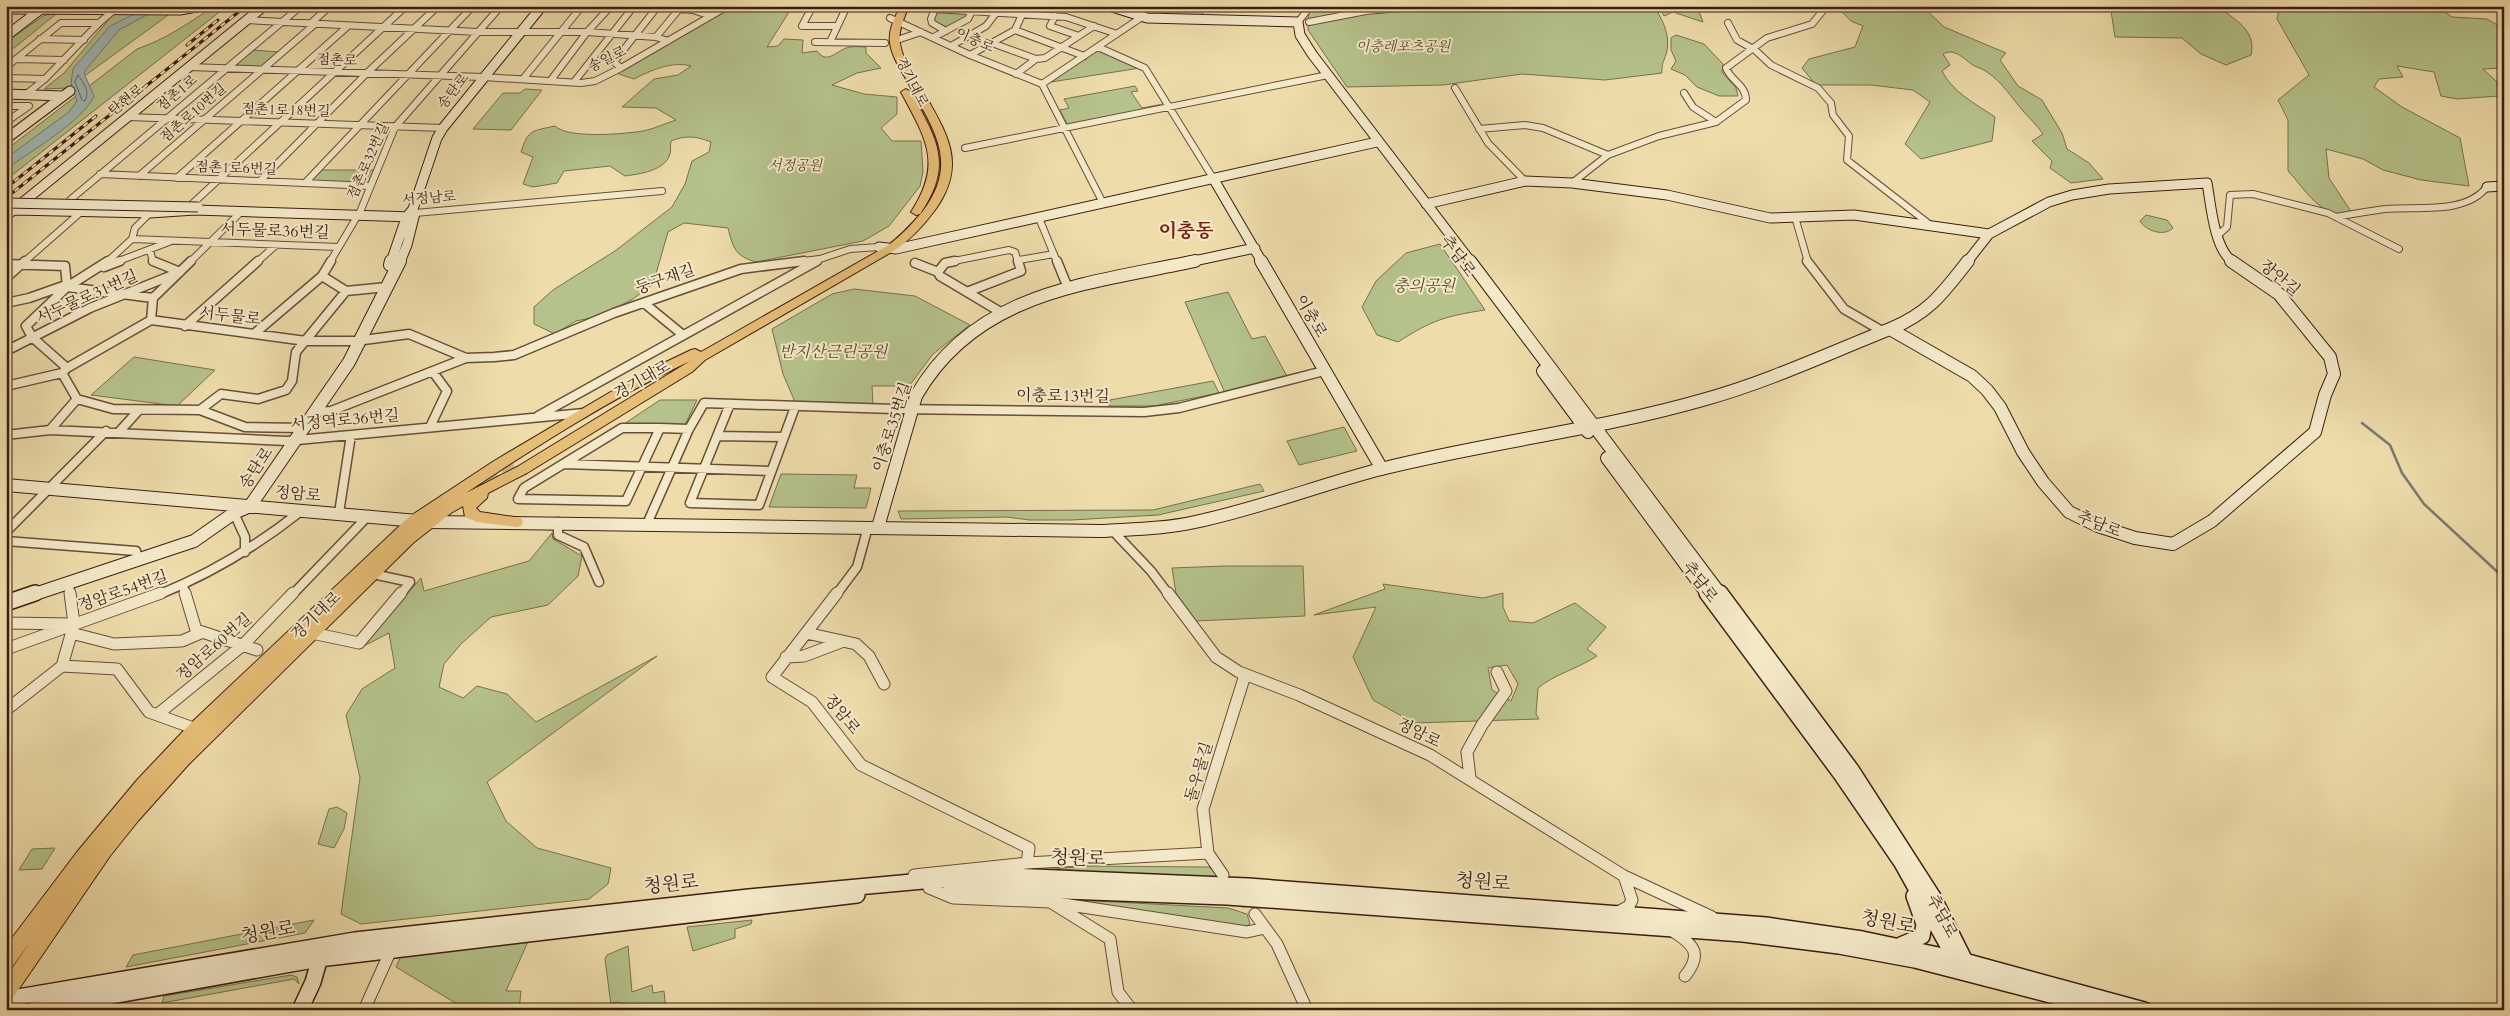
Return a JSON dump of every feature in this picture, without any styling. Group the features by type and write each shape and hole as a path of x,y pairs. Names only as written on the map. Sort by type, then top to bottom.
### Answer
{"main road":[{"name":"경기대로","path":"6,993 104,851 132,816 182,760 373,574 421,521 460,502 516,467 688,369 699,355 879,247 895,235 922,205 934,181 936,164 932,143 890,62 889,42 897,6"},
{"name":"경기대로","path":"893,20 906,6"},
{"name":"경기대로","path":"6,961 110,823 196,729 421,521 499,464 645,377 699,355 891,248 916,226 937,198 946,182 947,159 942,139 899,56 889,42"},
{"path":"516,467 474,500 469,508 470,513 477,517 516,522"}],"street":[{"path":"6,9 180,10 202,6"},
{"name":"탄현로","path":"8,209 27,199 264,6"},
{"name":"점촌1로","path":"70,200 302,6"},
{"path":"263,70 330,6"},
{"path":"360,6 404,8"},
{"path":"260,181 367,73 438,6"},
{"path":"305,183 406,74 473,6"},
{"name":"점촌로32번길","path":"254,334 322,276 359,213 395,126 501,6"},
{"name":"송탄로","path":"294,434 314,412 349,362 384,288 437,138 483,77 542,6"},
{"path":"523,79 582,6"},
{"path":"551,80 587,32 611,6"},
{"path":"574,82 634,6"},
{"name":"송일로","path":"483,77 574,82 595,81 728,6"},
{"path":"830,42 847,6"},
{"path":"970,55 1015,30 1026,6"},
{"path":"1109,6 1142,17 1298,22 1306,12 1306,6"},
{"path":"1309,22 1366,11 1424,6"},
{"path":"621,68 614,62 633,35 658,7 680,8 711,16"},
{"path":"8,209 150,213 194,207 217,180 404,8"},
{"path":"656,37 680,8"},
{"path":"946,31 932,23 931,19 936,8 1066,16 1117,34"},
{"path":"1572,183 1608,155 1659,136 1716,122 1746,100 1744,88 1728,75 1726,68 1768,37 1785,31 1800,30 1817,22 1825,8"},
{"path":"6,28 37,9"},
{"path":"6,36 37,9"},
{"path":"24,95 45,79 114,10"},
{"path":"810,10 802,26 837,26"},
{"path":"934,37 968,19 972,11"},
{"path":"951,46 986,26 996,13"},
{"path":"6,67 68,16"},
{"path":"1055,16 1050,26 1079,36"},
{"path":"1103,203 1042,84 1142,17"},
{"path":"246,20 518,34 562,31 587,32 656,37 668,41"},
{"name":"이충로","path":"893,20 970,55 1042,84"},
{"path":"61,22 99,23"},
{"name":"추담로","path":"1298,22 1298,28 1308,48 1377,142 1426,204 1430,218 1852,771 1914,865 1944,918 1962,964"},
{"path":"1728,23 1737,40 1752,48 1771,65 1818,88 1831,103 1833,115 1849,136 1847,160 1861,173 1887,188 1922,215 1933,227"},
{"path":"177,178 348,26"},
{"path":"992,43 1036,59 1045,58 1094,26"},
{"path":"1015,30 1084,56"},
{"path":"816,42 889,42 922,32"},
{"path":"40,39 84,40"},
{"name":"이충로","path":"1098,47 1145,68 1171,107 1213,178 1382,469"},
{"path":"16,59 64,60"},
{"path":"1016,74 1036,59"},
{"name":"점촌로","path":"190,67 483,77"},
{"name":"점촌로10번길","path":"139,176 263,70"},
{"path":"965,148 1328,74"},
{"path":"6,78 45,79"},
{"path":"1455,88 1488,143 1525,181"},
{"path":"6,94 67,93 6,139"},
{"path":"1684,93 1693,108 1716,122"},
{"path":"6,106 29,106 6,124"},
{"name":"점촌1로18번길","path":"128,117 443,128"},
{"path":"6,124 24,126"},
{"path":"1479,129 1525,125 1542,128 1608,155"},
{"path":"879,247 891,248 1039,218 1377,142"},
{"name":"점촌1로6번길","path":"100,174 370,186"},
{"path":"1426,204 1525,181 1572,183 1667,195 1756,216 1854,215 1989,234"},
{"name":"장안길","path":"1989,234 2049,202 2072,195 2109,189 2207,183 2217,236 2227,258 2279,294 2330,357 2334,374 2325,395"},
{"path":"2336,217 2385,209 2456,204 2480,196 2488,187 2504,186"},
{"name":"서정남로","path":"194,207 242,212 411,214 662,191"},
{"path":"2217,236 2227,227 2230,218 2229,199 2230,195 2235,193 2263,196 2336,217 2399,250"},
{"path":"27,199 194,207"},
{"path":"8,209 194,207"},
{"name":"서정남로","path":"194,207 359,213"},
{"path":"6,278 81,212"},
{"path":"6,386 65,371 151,320 153,298 242,212"},
{"path":"6,303 66,286 105,264 132,239 135,228 150,213"},
{"path":"1795,217 1808,263 1844,309 1886,329"},
{"path":"1039,218 1068,288"},
{"path":"916,226 917,236 928,240"},
{"path":"1589,426 1707,399 1753,384 1789,372 1886,329 1907,322 1935,303 1989,234"},
{"name":"서두물로36번길","path":"132,239 338,248"},
{"path":"92,272 170,241"},
{"path":"185,326 275,246"},
{"name":"둥구재길","path":"314,412 331,410 434,372 466,358 514,355 614,313 740,269 820,258 850,249 879,247"},
{"name":"이충로35번길","path":"873,527 916,396 931,369 951,348 1002,313 1028,300 1068,288 1254,248"},
{"path":"150,250 153,264 180,272"},
{"path":"938,272 945,263 1009,250 1015,252 1021,271 967,292"},
{"path":"1019,260 1054,254"},
{"path":"535,417 791,276 820,258"},
{"path":"786,263 798,268 791,276"},
{"path":"915,263 938,272 940,276 1002,313"},
{"path":"6,264 65,266 66,286 26,326 32,337 65,371 77,399"},
{"name":"서두물로31번길","path":"6,350 123,294 180,272"},
{"path":"322,276 346,291 384,288"},
{"path":"66,286 153,298"},
{"path":"200,410 221,394 258,399 286,390 292,381 296,352 346,291"},
{"path":"644,303 683,336"},
{"name":"서두물로","path":"151,320 306,341 359,341"},
{"name":"추담로","path":"1886,329 1972,376 1988,390 2000,407 2023,452 2043,482 2069,512 2098,526 2144,540 2173,544 2212,521 2315,432 2325,395"},
{"name":"둥구재길","path":"359,341 409,334 466,358"},
{"name":"송탄로","path":"6,603 194,541 245,505 359,341"},
{"name":"이충로13번길","path":"647,524 689,429 704,402 796,407 1144,412 1179,408 1324,371"},
{"path":"430,427 447,391 434,372"},
{"path":"77,399 113,409 138,411 200,410 245,427 294,434"},
{"path":"50,430 77,399"},
{"path":"730,404 690,503 759,505 783,437 796,407"},
{"path":"118,432 138,411"},
{"name":"서정역로36번길","path":"8,437 50,430 351,435 586,413"},
{"name":"추담로","path":"1589,426 1841,774 1900,861 1962,964"},
{"name":"정암로","path":"6,485 52,487 421,521 1113,531 1160,528 1196,522 1382,469 1589,426"},
{"path":"660,428 626,501 518,499 524,488 622,428 660,428 689,429"},
{"path":"6,532 106,431"},
{"path":"340,513 351,435"},
{"path":"717,436 783,437"},
{"path":"564,464 771,471"},
{"path":"6,480 52,487"},
{"path":"245,505 244,530 247,546 246,552"},
{"name":"정암로54번길","path":"6,649 73,628 183,586 221,568 281,529 301,511"},
{"name":"정암로60번길","path":"158,714 243,645 369,515"},
{"path":"558,522 558,535 584,547 598,582"},
{"name":"정암로","path":"873,527 857,567 772,677 812,702 861,764 1030,848 1027,863"},
{"name":"정암로","path":"1113,531 1151,571 1216,657 1245,675 1334,711 1430,755 1470,778 1624,876 1724,923 1741,935"},
{"path":"6,540 136,551 139,560"},
{"name":"경기대로","path":"312,633 359,644 410,582 373,574"},
{"name":"정암로54번길","path":"69,583 73,628"},
{"name":"정암로54번길","path":"183,586 196,630 203,632"},
{"name":"정암로54번길","path":"6,622 73,628 114,644 182,641 203,632"},
{"path":"6,710 62,666 73,628"},
{"path":"203,632 258,650"},
{"path":"806,632 841,642 856,644 869,656 884,684"},
{"path":"786,657 804,656 841,642"},
{"path":"62,666 117,669 149,712 196,729"},
{"path":"1470,778 1467,752 1482,725 1506,691 1497,672"},
{"name":"돌우물길","path":"1223,875 1208,853 1203,809 1245,675"},
{"path":"833,889 924,874 1027,863 1208,853"},
{"path":"1900,861 1924,924 1922,936 1900,946"},
{"name":"청원로","path":"6,999 598,912 923,880 1008,876 1248,886 1834,933 1900,946 2109,1010"},
{"path":"1614,914 1629,906 1632,900 1624,876"},
{"path":"929,888 953,898 1050,902 1247,932 1265,928"},
{"name":"청원로","path":"33,1010 321,952 391,950 546,930 929,888 1087,890 1388,906 1665,927 2003,969 2144,1010"},
{"path":"1050,902 1110,939 1118,992 1132,1010"},
{"path":"1255,914 1277,944 1307,1010"},
{"path":"1944,918 1964,946 1977,956 2003,969"},
{"path":"1665,927 1689,941 1696,954 1695,966 1685,976"},
{"path":"364,1010 391,950"},
{"path":"300,1010 313,982 321,952"}],"green space":[{"path":"214,6 227,6 6,180 6,150 137,49 168,35"},
{"name":"서정공원","path":"735,6 789,12 767,47 778,46 784,39 803,40 802,53 817,51 825,57 829,57 845,48 866,47 866,53 881,68 857,73 832,85 864,94 897,97 897,114 881,128 892,141 921,141 923,172 920,186 889,226 863,241 756,262 739,254 728,228 684,223 668,232 653,284 633,299 600,316 576,321 555,334 534,324 534,307 553,290 615,251 672,207 685,184 692,161 709,152 711,142 691,137 671,141 670,154 667,160 657,168 644,173 625,176 610,166 564,171 557,183 533,187 523,184 533,157 521,152 526,139 536,130 555,126 572,133 610,134 643,131 676,120 656,108 622,107 654,79 678,75 691,66 669,66 634,79 616,73"},
{"path":"1122,6 1206,6 1201,17 1156,15"},
{"name":"이충레포츠공원","path":"1309,6 1654,6 1665,28 1668,45 1662,73 1605,80 1522,74 1443,85 1347,87 1308,30"},
{"path":"1659,6 1697,6 1703,22 1673,12 1664,16"},
{"path":"1836,6 1922,6 1944,27 2006,53 2000,60 2018,86 2042,100 2062,133 2067,149 2089,163 2103,179 2071,183 2050,168 2052,161 2032,141 2043,134 2036,125 1998,81 1983,69 1958,54 1951,52 1943,54 1950,65 1942,71 1958,91 1995,117 1992,141 1921,159 1905,144 1930,102 1913,90 1871,85 1816,85 1802,68 1809,59 1855,47 1863,26 1851,21"},
{"path":"2115,6 2217,6 2243,26 2251,39 2251,55 2226,65 2201,54 2182,38 2115,37 2111,11"},
{"path":"2280,6 2437,6 2452,17 2487,19 2504,29 2504,68 2483,69 2497,82 2499,96 2457,99 2441,96 2434,72 2397,66 2403,77 2379,79 2374,87 2402,107 2460,138 2469,186 2421,180 2383,170 2363,159 2326,149 2329,178 2352,213 2341,214 2332,212 2323,208 2308,195 2288,171 2288,120 2278,100 2309,75 2277,19"},
{"path":"938,9 969,12 966,19 948,28 933,21"},
{"path":"115,12 171,13 68,88 44,89 64,73"},
{"path":"56,14 14,48 6,48 6,43 9,40 43,16"},
{"path":"1676,35 1704,44 1723,64 1722,72 1736,88 1738,96 1719,96 1697,87 1685,75 1671,69 1676,61 1671,50 1671,38"},
{"path":"251,50 280,52 263,70 229,68"},
{"path":"1098,50 1140,68 1051,82"},
{"path":"1135,86 1138,91 1131,92 1142,108 1163,104 1165,106 1068,126 1060,110 1069,108 1064,99"},
{"path":"525,89 542,90 511,130 473,129 503,93 520,93"},
{"path":"322,170 374,170 368,185 308,182"},
{"path":"2146,215 2167,220 2173,228 2165,232 2155,232 2146,228 2140,221"},
{"name":"충의공원","path":"1440,244 1485,310 1460,314 1440,320 1398,342 1377,335 1362,307 1376,281 1406,253"},
{"name":"반지산근린공원","path":"854,289 915,296 970,325 933,354 909,386 872,386 873,405 795,402 783,374 772,329 832,294"},
{"path":"1228,292 1252,339 1265,336 1288,378 1225,393 1185,302"},
{"path":"134,357 215,370 177,406 91,395"},
{"path":"1213,381 1219,393 1154,406 1109,406 1110,400"},
{"path":"660,400 697,400 685,425 624,424"},
{"path":"1344,427 1357,451 1299,465 1287,441"},
{"path":"781,474 857,475 854,488 871,488 866,508 769,507"},
{"path":"1260,484 1264,491 1158,515 1071,520 1029,520 1007,517 901,519 898,511 1153,510"},
{"path":"552,533 553,539 582,556 578,576 548,605 491,617 461,644 444,664 439,687 463,698 477,686 507,694 536,722 657,656 487,782 506,821 537,848 611,868 608,884 589,899 361,924 341,914 360,778 346,715 362,689 395,668 389,633 358,649 421,578 424,591 529,561"},
{"path":"1303,566 1305,616 1196,621 1176,593 1172,568"},
{"path":"1383,584 1483,598 1503,593 1503,607 1509,621 1533,623 1575,603 1606,627 1587,649 1597,656 1538,688 1536,714 1539,719 1414,723 1373,700 1353,657 1376,607 1314,615 1385,589","holes":["1507,665 1518,684 1511,701 1492,690 1488,668"]},
{"path":"337,807 347,813 344,829 334,848 318,844 329,809"},
{"path":"55,848 42,869 19,870 32,849"},
{"path":"1084,866 1209,867 1221,878 1034,871"},
{"path":"1058,899 1228,908 1247,914 1250,924 1241,929"},
{"path":"314,920 305,933 126,967 133,955"},
{"path":"752,920 751,924 735,929 735,938 693,951 687,927"},
{"path":"530,937 506,991 521,991 519,1010 467,1010 396,967 402,954"},
{"path":"628,946 632,992 652,985 653,993 664,991 666,1010 650,1010 616,1002 611,1005 605,959 607,955"},
{"path":"291,975 297,977 299,984 294,979 162,1003 164,996"}],"water":[{"path":"149,6 163,6 119,30 84,73 94,96 88,106 67,126 6,169 6,158 69,112 77,101 71,83 73,69 109,27"}],"waterway":[{"path":"2362,423 2390,445 2402,473 2424,504 2504,578"}],"tunnel":[{"path":"487,483 515,467"},
{"path":"1241,897 1255,914"}],"railway":[{"path":"6,198 246,6"},
{"path":"187,45 218,20"},
{"path":"6,188 96,116"}],"district":[{"name":"이충동","path":"1186,231"}]}
